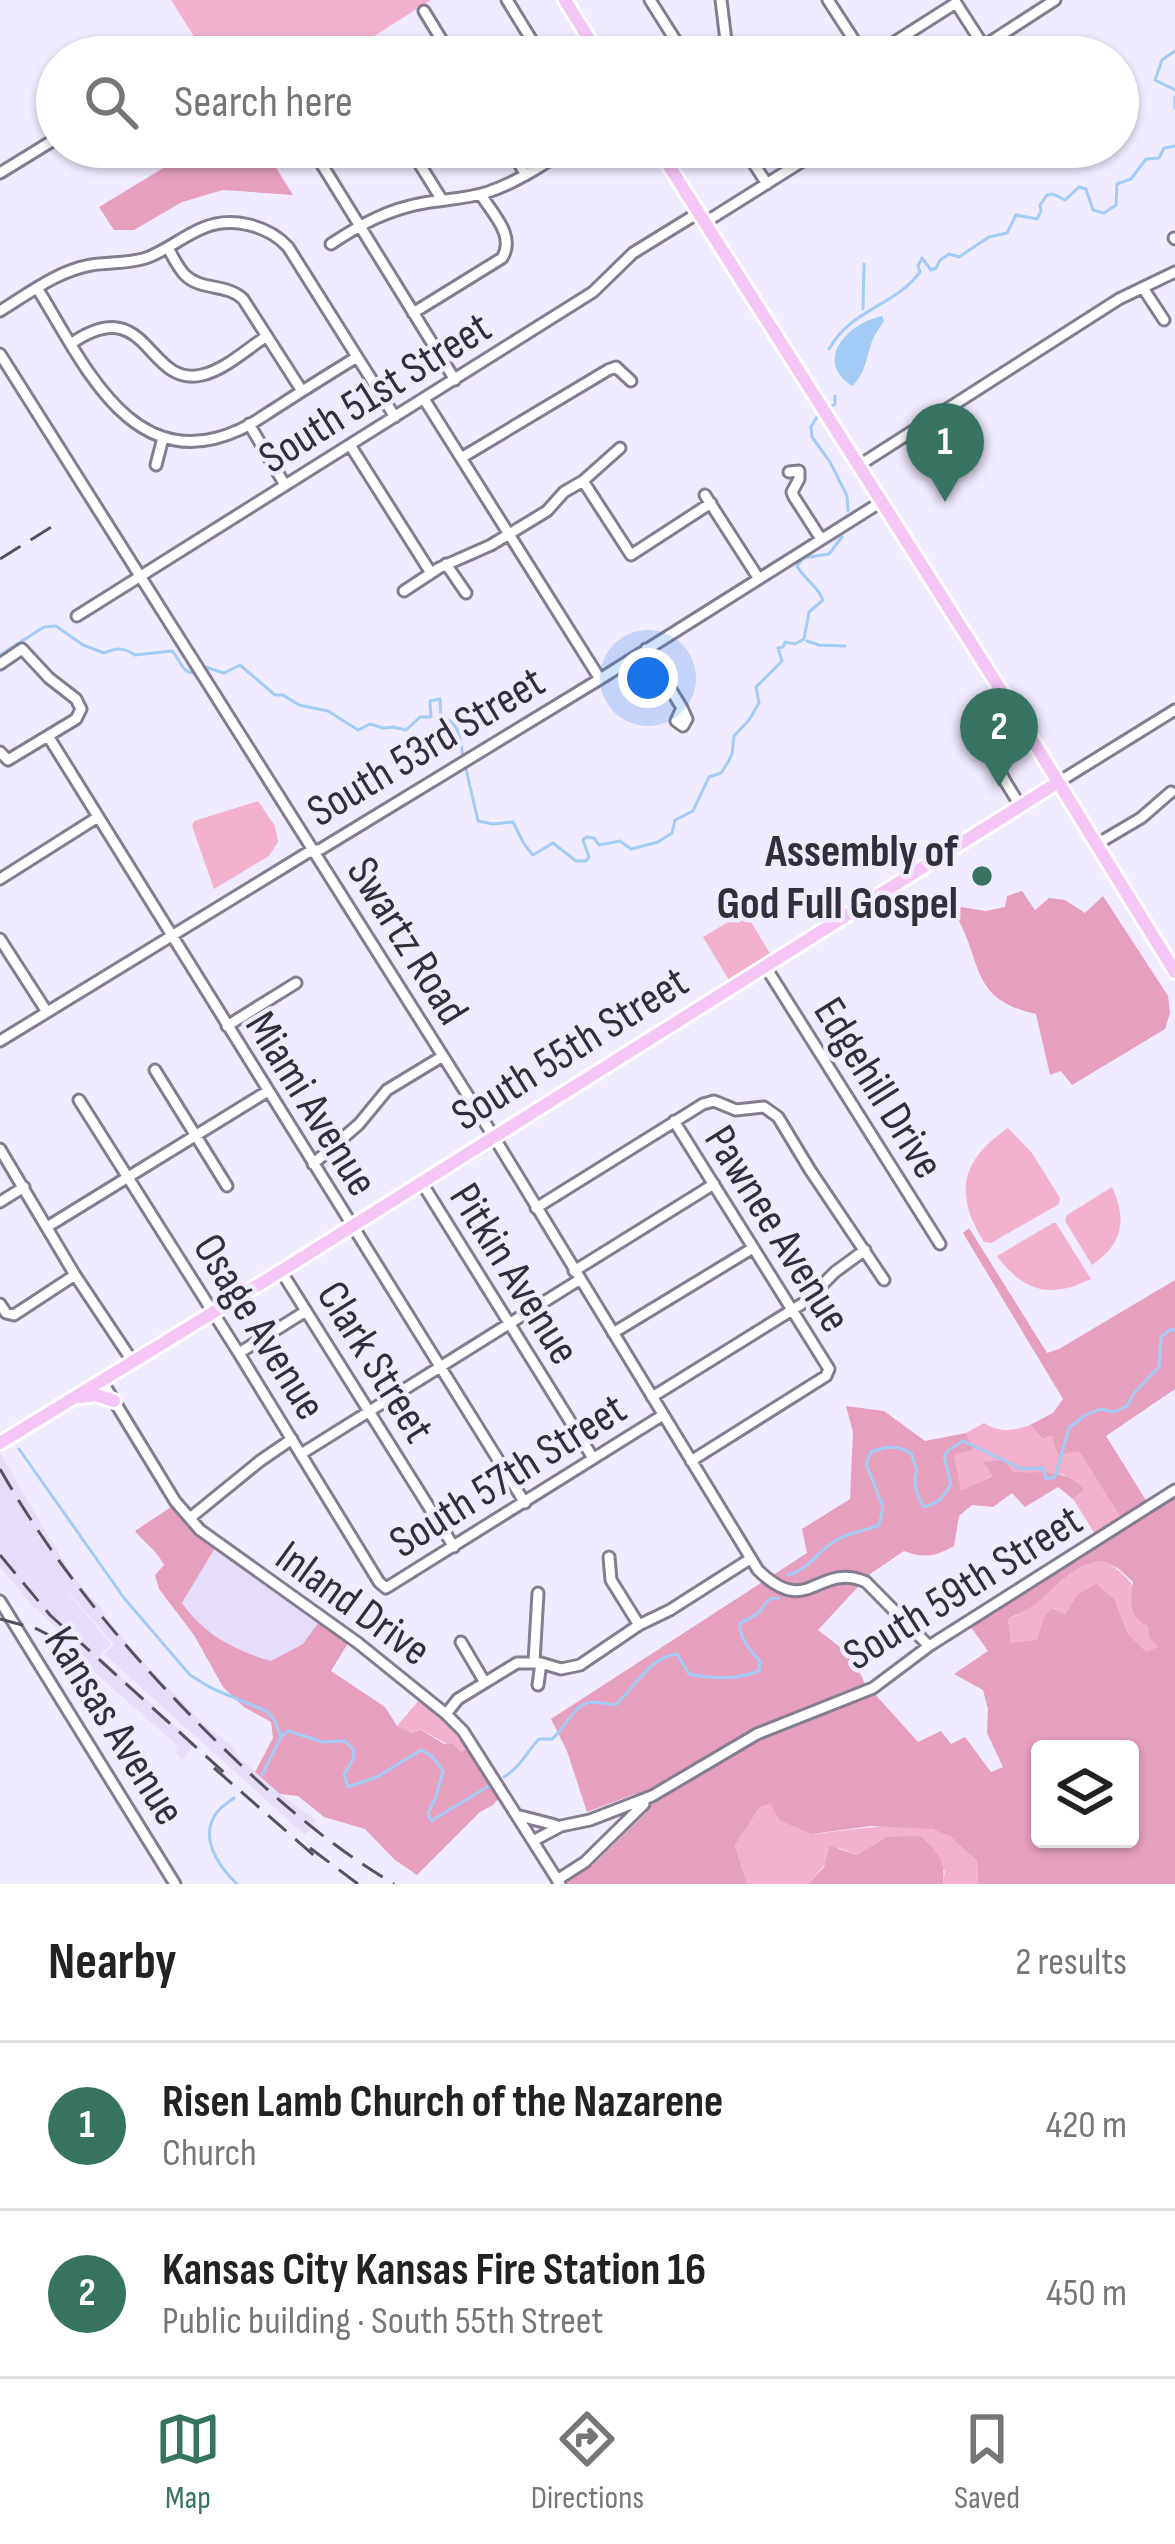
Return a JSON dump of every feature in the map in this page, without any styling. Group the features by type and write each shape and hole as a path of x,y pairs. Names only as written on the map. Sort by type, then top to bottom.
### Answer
{"main road":[{"path":"566,0 587,36"},
{"path":"670,168 1175,972"},
{"name":"South 55th Street","path":"0,1442 1058,783"},
{"path":"73,1398 96,1395 114,1401"}],"street":[{"path":"506,0 529,36"},
{"path":"650,0 673,36"},
{"path":"721,0 725,36"},
{"path":"829,0 854,36"},
{"path":"997,36 1054,0"},
{"path":"902,36 956,3 977,36"},
{"path":"424,11 439,36"},
{"path":"0,173 36,151"},
{"path":"324,168 454,380"},
{"path":"422,168 442,200"},
{"path":"522,168 526,175"},
{"path":"331,244 401,208 481,195 537,168"},
{"path":"757,168 767,184"},
{"name":"South 51st Street","path":"77,616 593,292 632,253 792,168"},
{"path":"413,313 502,258 507,250 507,236 481,195"},
{"path":"0,311 52,279 87,266 146,259 202,228 250,225 288,247 395,417"},
{"path":"168,248 194,282 234,290 302,391"},
{"path":"858,466 1119,299 1175,272"},
{"path":"37,288 104,394 124,416 163,437 199,440 238,430 357,357"},
{"path":"1143,288 1164,320"},
{"path":"72,344 98,328 124,329 175,372 200,376 267,336"},
{"name":"Swartz Road","path":"0,354 494,1137 750,1559 777,1588 789,1591 856,1577 929,1646"},
{"path":"461,458 608,370 616,367 631,381"},
{"path":"424,399 600,679"},
{"path":"249,424 285,485"},
{"path":"156,465 163,437"},
{"path":"350,446 431,573"},
{"path":"404,591 548,511 564,492 620,448"},
{"path":"583,481 631,555 708,499 759,579"},
{"path":"792,492 820,539"},
{"name":"South 53rd Street","path":"0,1041 600,679 881,502"},
{"path":"446,564 466,593"},
{"path":"0,664 22,650 81,709 76,719 4,756"},
{"path":"646,650 682,708"},
{"name":"South 55th Street","path":"1058,783 1175,710"},
{"path":"1020,806 999,759 1028,733"},
{"name":"Miami Avenue","path":"48,736 525,1503"},
{"path":"1097,844 1141,818 1171,792"},
{"path":"0,878 98,817"},
{"path":"0,938 47,1012"},
{"name":"Edgehill Drive","path":"765,966 940,1244"},
{"path":"227,1026 296,983"},
{"path":"313,1164 359,1124 387,1090 443,1056"},
{"path":"154,1070 226,1186"},
{"path":"47,1228 268,1091"},
{"name":"Osage Avenue","path":"80,1100 386,1588"},
{"path":"536,1208 704,1104 714,1101 736,1110 764,1107 778,1117 884,1280"},
{"name":"Pawnee Avenue","path":"674,1121 829,1369 826,1376 691,1461"},
{"path":"0,1149 133,1362"},
{"name":"Pitkin Avenue","path":"422,1183 593,1458"},
{"path":"301,1454 563,1290 714,1184"},
{"path":"0,1202 24,1187"},
{"path":"613,1334 753,1248"},
{"name":"South 57th Street","path":"652,1397 792,1310 866,1250"},
{"name":"Clark Street","path":"281,1271 454,1546"},
{"path":"0,1304 11,1315 20,1312 75,1275"},
{"path":"239,1353 306,1311"},
{"name":"Inland Drive","path":"102,1381 175,1501 200,1530 358,1643 446,1714 475,1747 559,1882"},
{"name":"South 57th Street","path":"386,1588 663,1415"},
{"path":"190,1518 292,1439"},
{"name":"South 59th Street","path":"533,1841 561,1826 652,1796 758,1734 873,1688 929,1646 1175,1490"},
{"path":"609,1557 611,1580 639,1625"},
{"path":"446,1714 458,1699 517,1663 574,1667 750,1559"},
{"path":"538,1593 538,1685"},
{"name":"Kansas Avenue","path":"0,1601 175,1884"},
{"path":"461,1642 484,1681"},
{"name":"South 59th Street","path":"559,1882 652,1796"},
{"path":"516,1814 561,1826"},
{"name":"South 59th Street","path":"575,1884 585,1862"}],"shaded area":[{"path":"171,0 431,0 374,36 194,36"},
{"path":"163,168 276,168 293,195 223,190 182,202 134,230 114,230 99,207"},
{"path":"258,801 275,826 278,842 269,856 214,889 194,821"},
{"path":"1022,891 1035,910 1049,898 1065,900 1085,913 1103,896 1168,996 1165,1029 1072,1085 1061,1071 1050,1075 1036,1014 999,999 988,988 955,914 961,907 986,911 1005,907 1007,896"},
{"path":"745,912 771,955 729,980 703,937"},
{"path":"1008,1128 1032,1153 1060,1198 1059,1204 991,1243 984,1242 968,1209 967,1179 980,1153"},
{"path":"1112,1187 1120,1210 1119,1230 1110,1249 1092,1265 1065,1221 1067,1215"},
{"path":"1053,1223 1091,1279 1063,1289 1039,1288 1017,1278 997,1256"},
{"path":"969,1228 1047,1353 1175,1280 1175,1389 1106,1436 1147,1502 1121,1518 1079,1451 1058,1455 1052,1436 1043,1439 1030,1425 1053,1413 1063,1399 963,1233"},
{"path":"846,1406 884,1411 925,1441 966,1433 973,1450 954,1455 961,1491 993,1476 983,1462 1004,1460 1013,1472 1061,1475 1084,1490 1073,1499 1058,1487 1025,1507 1012,1493 993,1507 972,1505 959,1516 954,1546 930,1555 904,1551 870,1574 818,1630 853,1657 864,1682 918,1742 941,1731 951,1744 965,1737 991,1772 1003,1767 987,1733 983,1690 954,1674 988,1651 970,1626 1175,1498 1175,1884 978,1884 977,1861 950,1836 932,1829 870,1826 812,1834 779,1820 771,1804 760,1807 735,1845 747,1884 559,1884 593,1865 647,1812 635,1794 587,1812 551,1719 807,1553 802,1529 850,1499 853,1432","holes":["1103,1561 1133,1582 1134,1613 1148,1626 1149,1637 1158,1647 1146,1652 1128,1634 1115,1600 1096,1584 1077,1595 1065,1615 1052,1608 1037,1640 1011,1643 1008,1619 1033,1606 1074,1571"]},
{"path":"984,1423 1007,1430 1030,1425 1043,1439 1052,1436 1079,1450 1121,1518 1095,1534 1073,1499 1084,1490 1063,1474 1013,1472 984,1463 994,1475 961,1492 953,1454 972,1450 966,1433"},
{"path":"0,1452 45,1531 27,1545 46,1533 74,1577 137,1655 208,1728 235,1748 237,1756 317,1821 305,1835 104,1654 114,1644 45,1566 111,1644 99,1656 195,1744 182,1760 175,1753 178,1746 77,1657 81,1651 5,1573 0,1566"},
{"path":"171,1507 215,1548 182,1603 210,1632 271,1661 303,1644 319,1622 348,1643 331,1671 385,1707 397,1726 412,1733 421,1730 461,1752 469,1747 499,1798 417,1875 365,1829 324,1817 298,1796 280,1794 255,1772 273,1738 271,1722 244,1707 223,1687 194,1635 159,1589 155,1575 164,1565 135,1531"},
{"path":"215,1548 319,1622 304,1644 271,1661 240,1652 194,1621 182,1603"},
{"path":"1103,1561 1133,1587 1159,1647 1146,1653 1128,1634 1115,1600 1077,1595 1065,1616 1053,1608 1044,1618 1037,1641 1011,1644 1008,1619 1036,1604 1074,1571"},
{"path":"420,1699 444,1717 469,1747 461,1752 422,1730 412,1733 397,1726"},
{"path":"771,1804 812,1834 900,1826 948,1835 977,1861 978,1884 943,1884 945,1871 886,1837 857,1855 839,1848 808,1884 747,1884 735,1845 760,1807"},
{"path":"920,1836 939,1857 943,1884 808,1884 824,1867 830,1846 857,1855 886,1837"}],"water":[{"path":"882,316 863,370 852,386 835,365 835,354 847,334"}],"waterway":[{"path":"1175,51 1162,60 1155,80 1175,90"},
{"path":"1175,97 1175,108"},
{"path":"829,349 849,325 910,284 920,272 922,258 931,270 936,268 949,254 959,257 989,237 1007,233 1016,215 1037,219 1047,195 1065,200 1079,187 1086,189 1093,210 1104,213 1116,205 1117,184 1131,179 1146,159 1159,158 1164,148 1175,146"},
{"path":"863,309 864,264"},
{"path":"828,408 835,404 835,396"},
{"path":"818,415 812,437 847,496 848,511"},
{"path":"466,769 478,821 513,822 533,855 553,843 576,861 586,861 586,837 599,845 620,841 631,849 658,842 672,833 675,820 693,811 709,777 721,773 727,764 734,736 759,703 756,687 782,661 778,648 804,639 809,612 823,600 797,566 803,558 829,554 842,537"},
{"path":"0,655 44,627 56,626 104,653 172,651 184,668 195,673"},
{"path":"807,641 845,646"},
{"path":"205,667 224,673 240,665 275,695 328,711 358,730 370,724 406,730 420,717 431,717 430,701 440,699 441,716 456,727 463,757"},
{"path":"788,1575 839,1539 879,1525 883,1507 866,1464 871,1452 891,1447 911,1453 924,1507 943,1496 951,1484 944,1456 963,1441 1022,1469 1043,1468 1046,1479 1055,1477 1069,1428 1100,1409 1114,1412 1127,1406 1159,1367 1161,1337 1175,1330"},
{"path":"19,1449 124,1598 190,1675 266,1711 281,1737"},
{"path":"504,1777 539,1739 552,1739 580,1707 592,1702 615,1705 650,1667 667,1657 677,1654 689,1674 698,1676 734,1677 759,1671 760,1661 743,1639 740,1623 769,1600 779,1598"},
{"path":"262,1775 288,1731 323,1742 345,1741 354,1750 344,1775 348,1787 377,1777 421,1750 432,1756 443,1771 428,1813 431,1821 489,1786"},
{"path":"234,1798 212,1821 210,1841 223,1869 237,1884"}],"railway":[{"path":"0,559 53,526"},
{"path":"0,1469 72,1578 185,1710 301,1818 394,1884"},
{"path":"0,1555 50,1615 229,1777"},
{"path":"0,1619 37,1629 66,1644"},
{"path":"214,1768 318,1859"},
{"path":"310,1848 358,1884"}],"place":[{"name":"Risen Lamb Church of the Nazarene","path":"945,502"},
{"name":"Kansas City Kansas Fire Station 16","path":"999,787"},
{"name":"Assembly of God Full Gospel","path":"982,876"}]}
